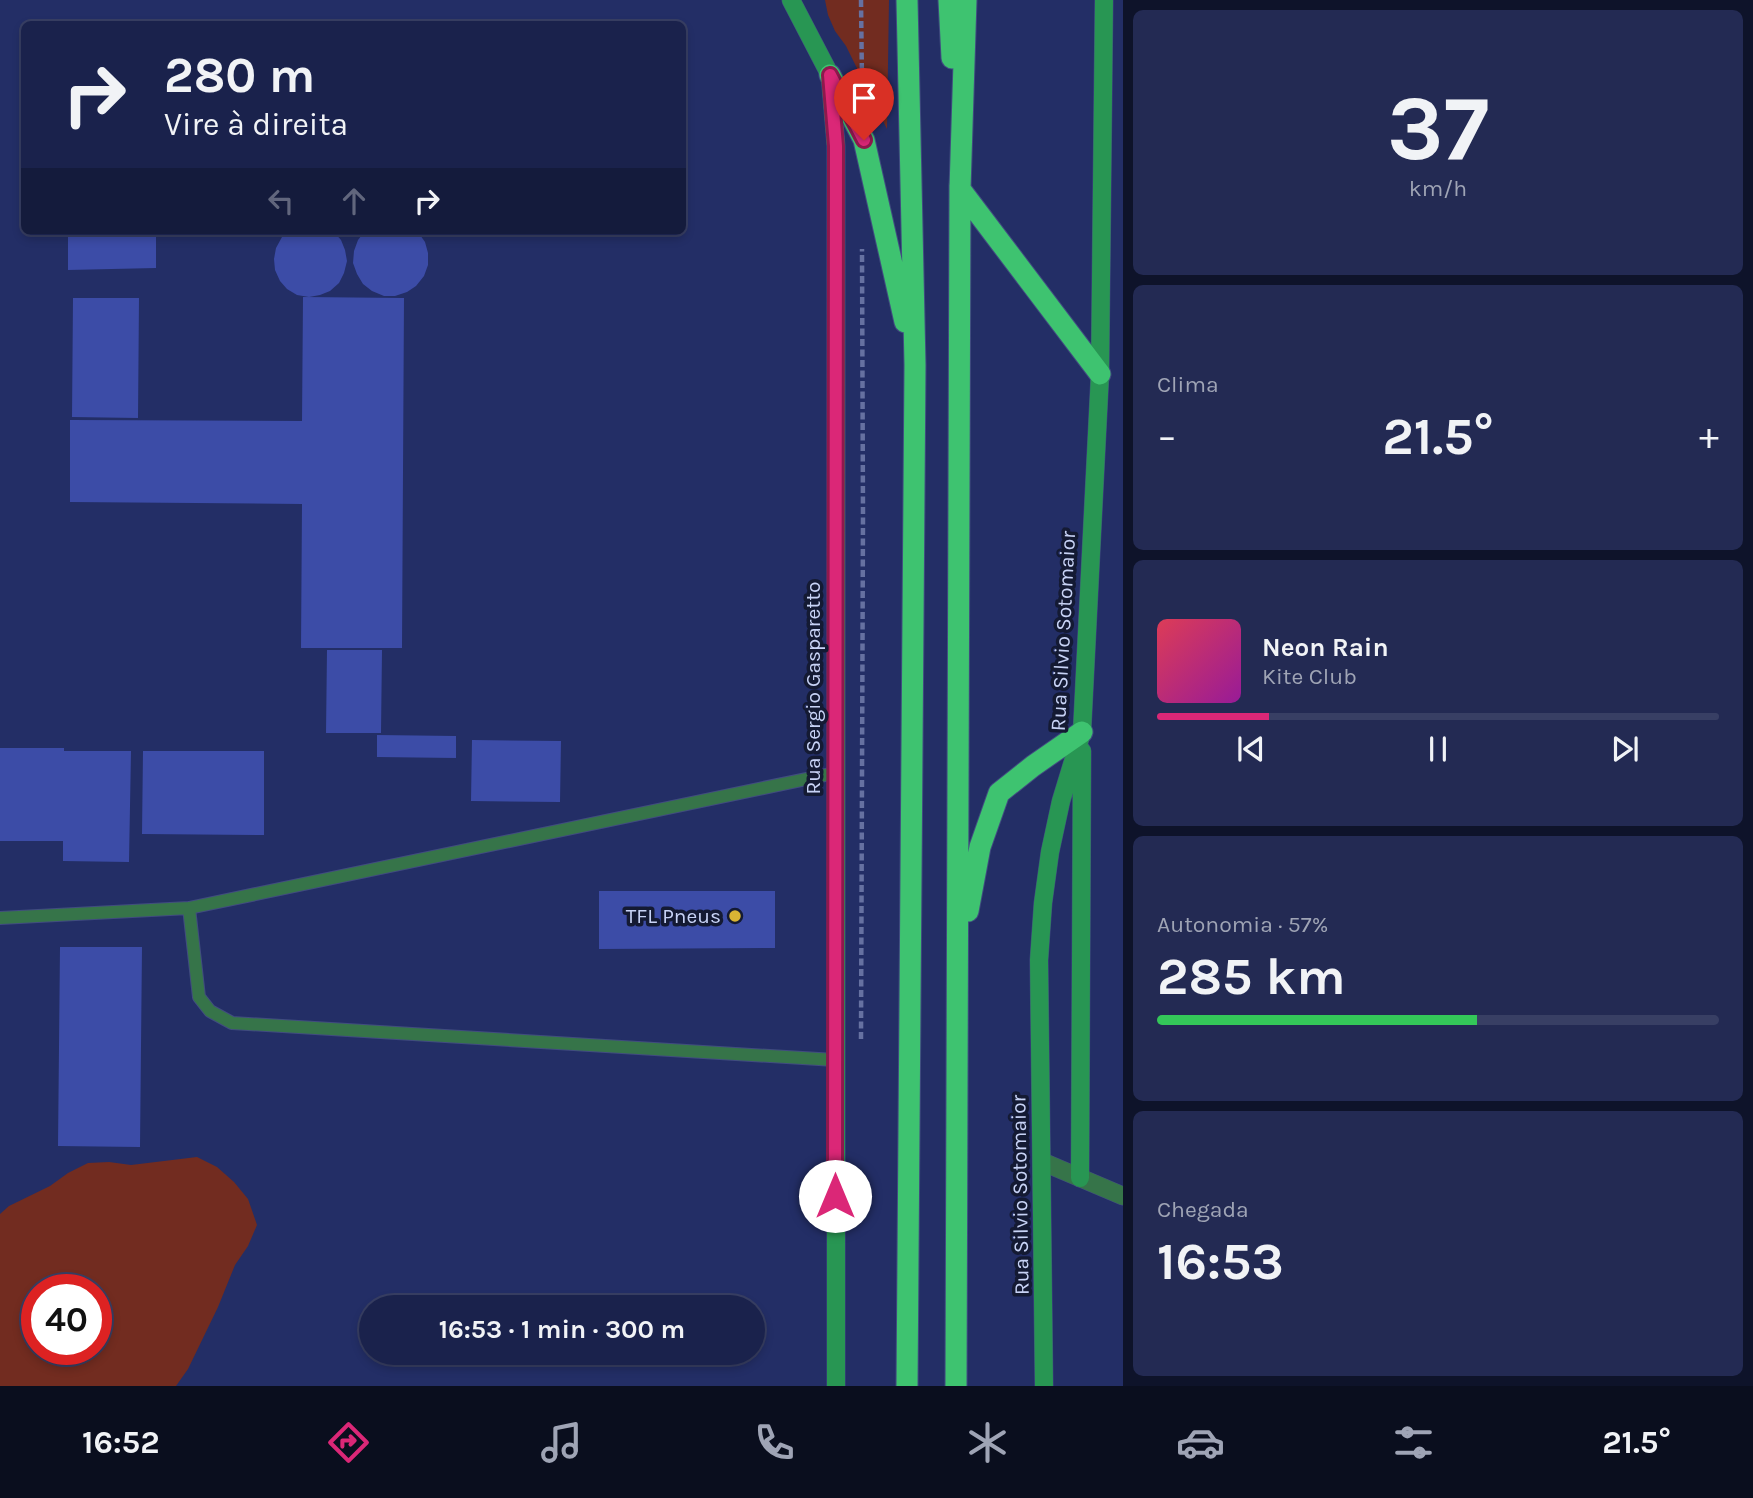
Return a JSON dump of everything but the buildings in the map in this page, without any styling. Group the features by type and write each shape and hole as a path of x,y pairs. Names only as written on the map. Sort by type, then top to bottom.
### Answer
{"highway":[{"path":"907,0 915,365 907,1386"},
{"path":"949,0 960,189 1100,374"},
{"path":"956,1386 960,189 966,0"},
{"path":"830,75 864,140 915,365"},
{"path":"958,965 980,847 999,793 1082,732"}],"street":[{"name":"Rua Sergio Gasparetto","path":"791,0 830,75 836,146 836,1386"},
{"name":"Rua Silvio Sotomaior","path":"1044,1386 1039,960 1050,852 1061,801 1082,732 1100,374 1104,0"},
{"path":"1080,1178 1082,732"},
{"path":"1043,1161 1123,1196"}],"lane":[{"path":"0,918 189,908 835,773"},
{"path":"189,908 199,997 210,1012 232,1023 835,1060"}],"path":[{"path":"861,0 862,96"},
{"path":"861,1048 862,245"}],"shaded area":[{"path":"825,0 889,0 887,129 846,46 835,31"},
{"path":"197,1157 217,1167 248,1199 257,1225 248,1246 235,1265 188,1369 176,1386 0,1386 0,1214 9,1206 88,1163 131,1165"}],"place":[{"name":"TFL Pneus","path":"735,916"}],"route":[{"path":"835,1196 836,146 830,75 864,140"}]}
